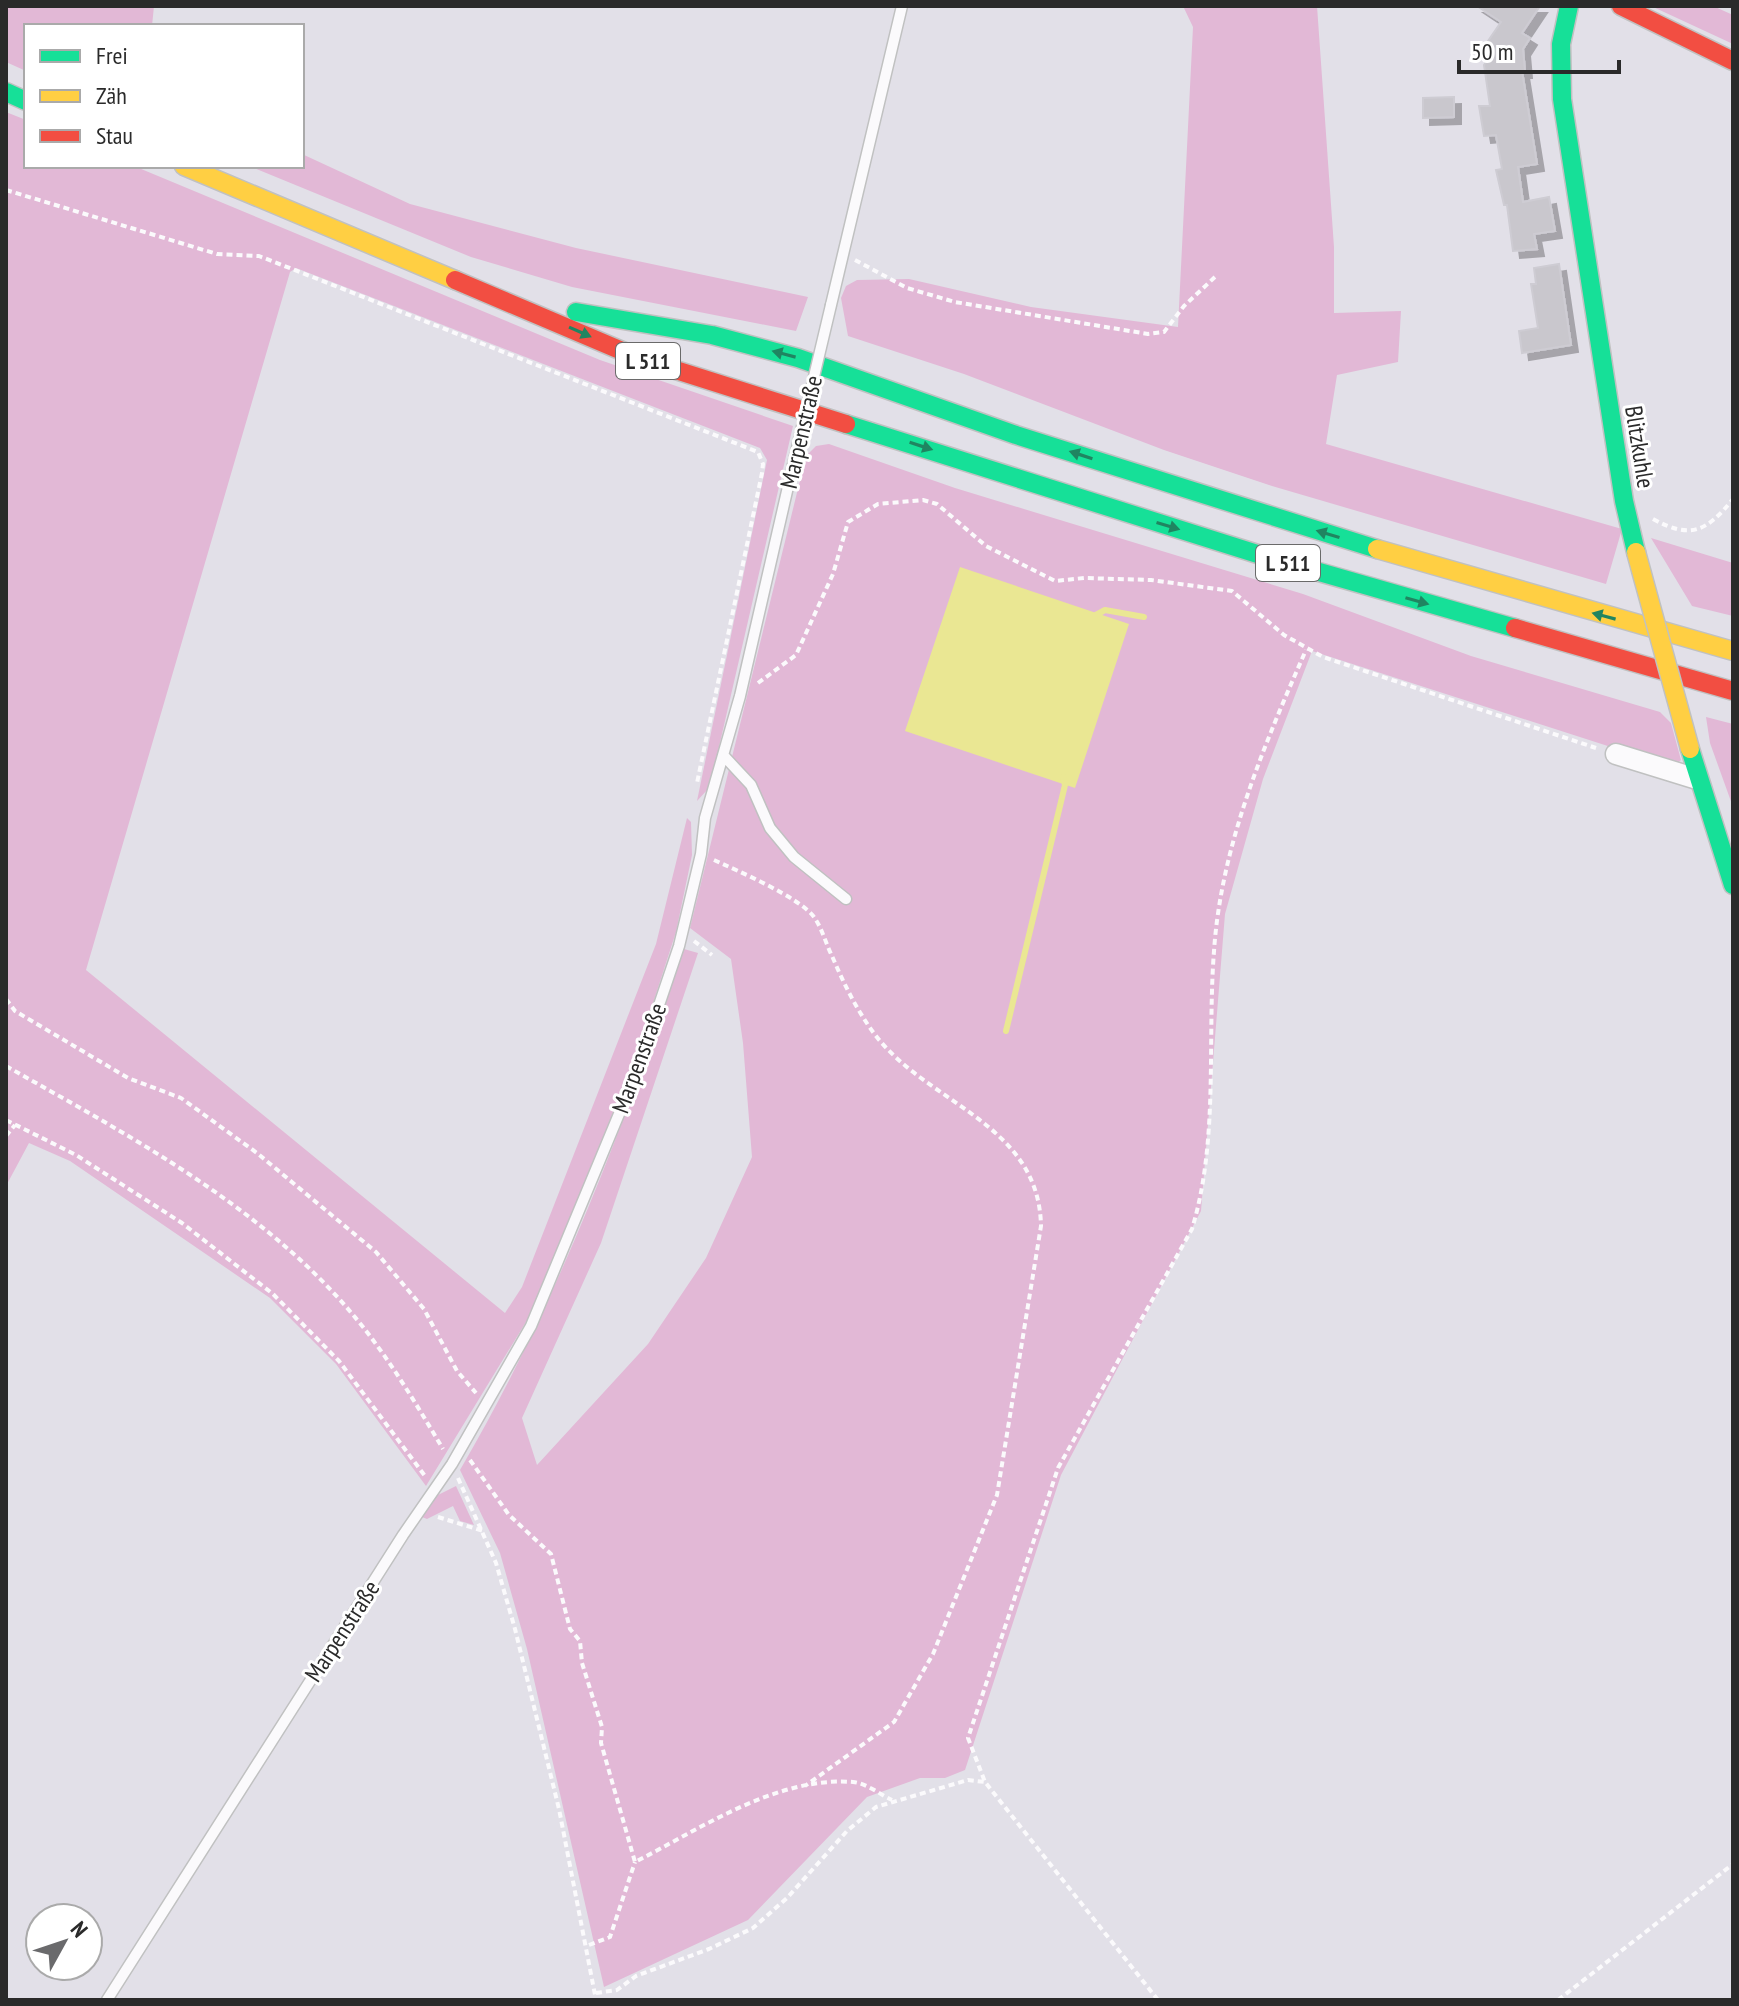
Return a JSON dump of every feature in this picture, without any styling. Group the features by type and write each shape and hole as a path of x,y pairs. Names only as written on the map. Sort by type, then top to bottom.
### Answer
{"main road":[{"name":"Blitzkuhle","path":"1569,6 1561,44 1562,99 1624,501 1697,779 1733,885"},
{"path":"1621,6 1733,61"},
{"name":"L 511","path":"189,168 457,278 641,359 1270,558 1733,691"},
{"name":"L 511","path":"457,278 602,319 712,335 798,358 1016,435 1318,531 1513,591 1733,651"}],"street":[{"path":"1616,754 1697,779"}],"lane":[{"name":"Marpenstraße","path":"107,2000 460,1451 550,1287 630,1087 679,946 701,854 705,818 740,696 902,6"},
{"path":"723,755 751,785 770,828 794,857 846,899"}],"path":[{"path":"6,190 217,254 259,256 758,452 763,464 762,473 695,791"},
{"path":"846,254 907,288 955,302 1148,334 1164,332 1184,306 1216,276"},
{"path":"740,696 796,655 833,574 848,522 878,504 907,499 937,504 986,546 1055,581 1084,578 1151,580 1232,591 1306,650 1616,754"},
{"path":"1624,501 1678,531 1698,530 1710,523 1733,499"},
{"path":"1158,2000 985,1782 968,1738 1058,1468 1180,1252 1199,1204 1213,1045 1214,949 1227,873 1261,753 1306,650"},
{"path":"701,854 756,880 814,916 849,994 877,1037 907,1067 991,1128 1022,1160 1035,1185 1040,1205 1041,1226 997,1495 933,1654 894,1722 805,1786"},
{"path":"6,999 15,1011 128,1078 181,1098 257,1153 376,1252 424,1309 457,1371 479,1396 484,1408"},
{"path":"6,1066 212,1189 281,1244 362,1326 413,1398 452,1464 483,1531 515,1629 588,1945 596,2000"},
{"path":"6,1120 76,1155 169,1215 273,1294 339,1361 435,1489"},
{"path":"6,1136 15,1125"},
{"path":"460,1451 509,1515 551,1554 570,1629 580,1641 582,1663 602,1727 601,1743 635,1862 610,1937 588,1945"},
{"path":"438,1517 483,1531"},
{"path":"596,1993 617,1990 636,1976 730,1941 753,1928 787,1898 847,1831 876,1807 919,1792 942,1791 968,1780 985,1782"},
{"path":"635,1862 742,1807 805,1786 856,1782 892,1800"},
{"path":"1558,2000 1733,1864"}],"shaded area":[{"path":"6,6 154,6 152,24 24,24 24,70 6,62"},
{"path":"1183,6 1317,6 1334,247 1334,313 1401,311 1398,362 1337,375 1326,444 1622,529 1606,584 1272,486 1164,450 964,374 848,336 841,298 846,286 857,280 909,279 1031,307 1178,327 1193,27"},
{"path":"1651,6 1713,6 1733,15 1733,44"},
{"path":"6,112 24,119 24,168 139,168 600,360 793,426 713,773 708,789 697,801 767,460 760,448 296,268 290,272 86,970 505,1313 522,1287 656,944 687,818 691,822 692,855 676,932 636,1056 532,1312 426,1486 336,1364 270,1298 70,1161 29,1143 6,1186"},
{"path":"304,155 410,204 576,248 808,297 796,331 572,287 471,257 254,168 304,168"},
{"path":"829,444 955,488 1303,594 1471,656 1660,712 1671,723 1681,760 1673,767 1312,651 1263,779 1225,914 1201,1211 1061,1475 965,1770 945,1778 920,1778 867,1797 748,1920 604,1987 527,1649 500,1553 460,1470 527,1345 585,1215 637,1083 684,949 698,953 601,1243 522,1418 537,1465 648,1344 706,1258 752,1157 743,1043 731,959 690,928 806,456 816,446"},
{"path":"1651,538 1733,563 1733,616 1692,606"},
{"path":"960,567 1129,624 1075,788 905,731"},
{"path":"1706,717 1733,724 1733,807 1710,743"},
{"path":"456,1486 474,1525 460,1521 453,1506 427,1519 422,1517 434,1497"}],"building":[{"path":"1477,6 1540,6 1522,33 1530,38 1523,49 1525,71 1522,71 1537,164 1518,167 1523,202 1549,197 1555,231 1534,234 1537,249 1513,251 1507,205 1504,205 1496,170 1502,169 1496,135 1484,136 1479,106 1490,106 1484,65 1494,49 1486,44 1501,22"},
{"path":"1454,97 1454,117 1423,118 1423,98"},
{"path":"1559,264 1571,345 1522,353 1519,331 1538,328 1531,284 1536,284 1534,268"}],"waterway":[{"path":"1094,616 1105,610 1144,617"},
{"path":"1006,1031 1065,785 1063,777"}],"traffic: fast":[{"path":"1569,6 1561,44 1562,99 1624,501 1636,552"},
{"path":"6,92 24,100"},
{"path":"576,312 712,335 798,358 1016,435 1377,549"},
{"path":"846,424 1270,558 1515,628"},
{"path":"1690,749 1733,885"}],"traffic: slow":[{"path":"189,168 455,280"},
{"path":"1377,549 1733,651"},
{"path":"1636,552 1690,749"}],"traffic: jam":[{"path":"1621,6 1733,61"},
{"path":"455,280 641,359 846,424"},
{"path":"1515,628 1733,691"}]}
